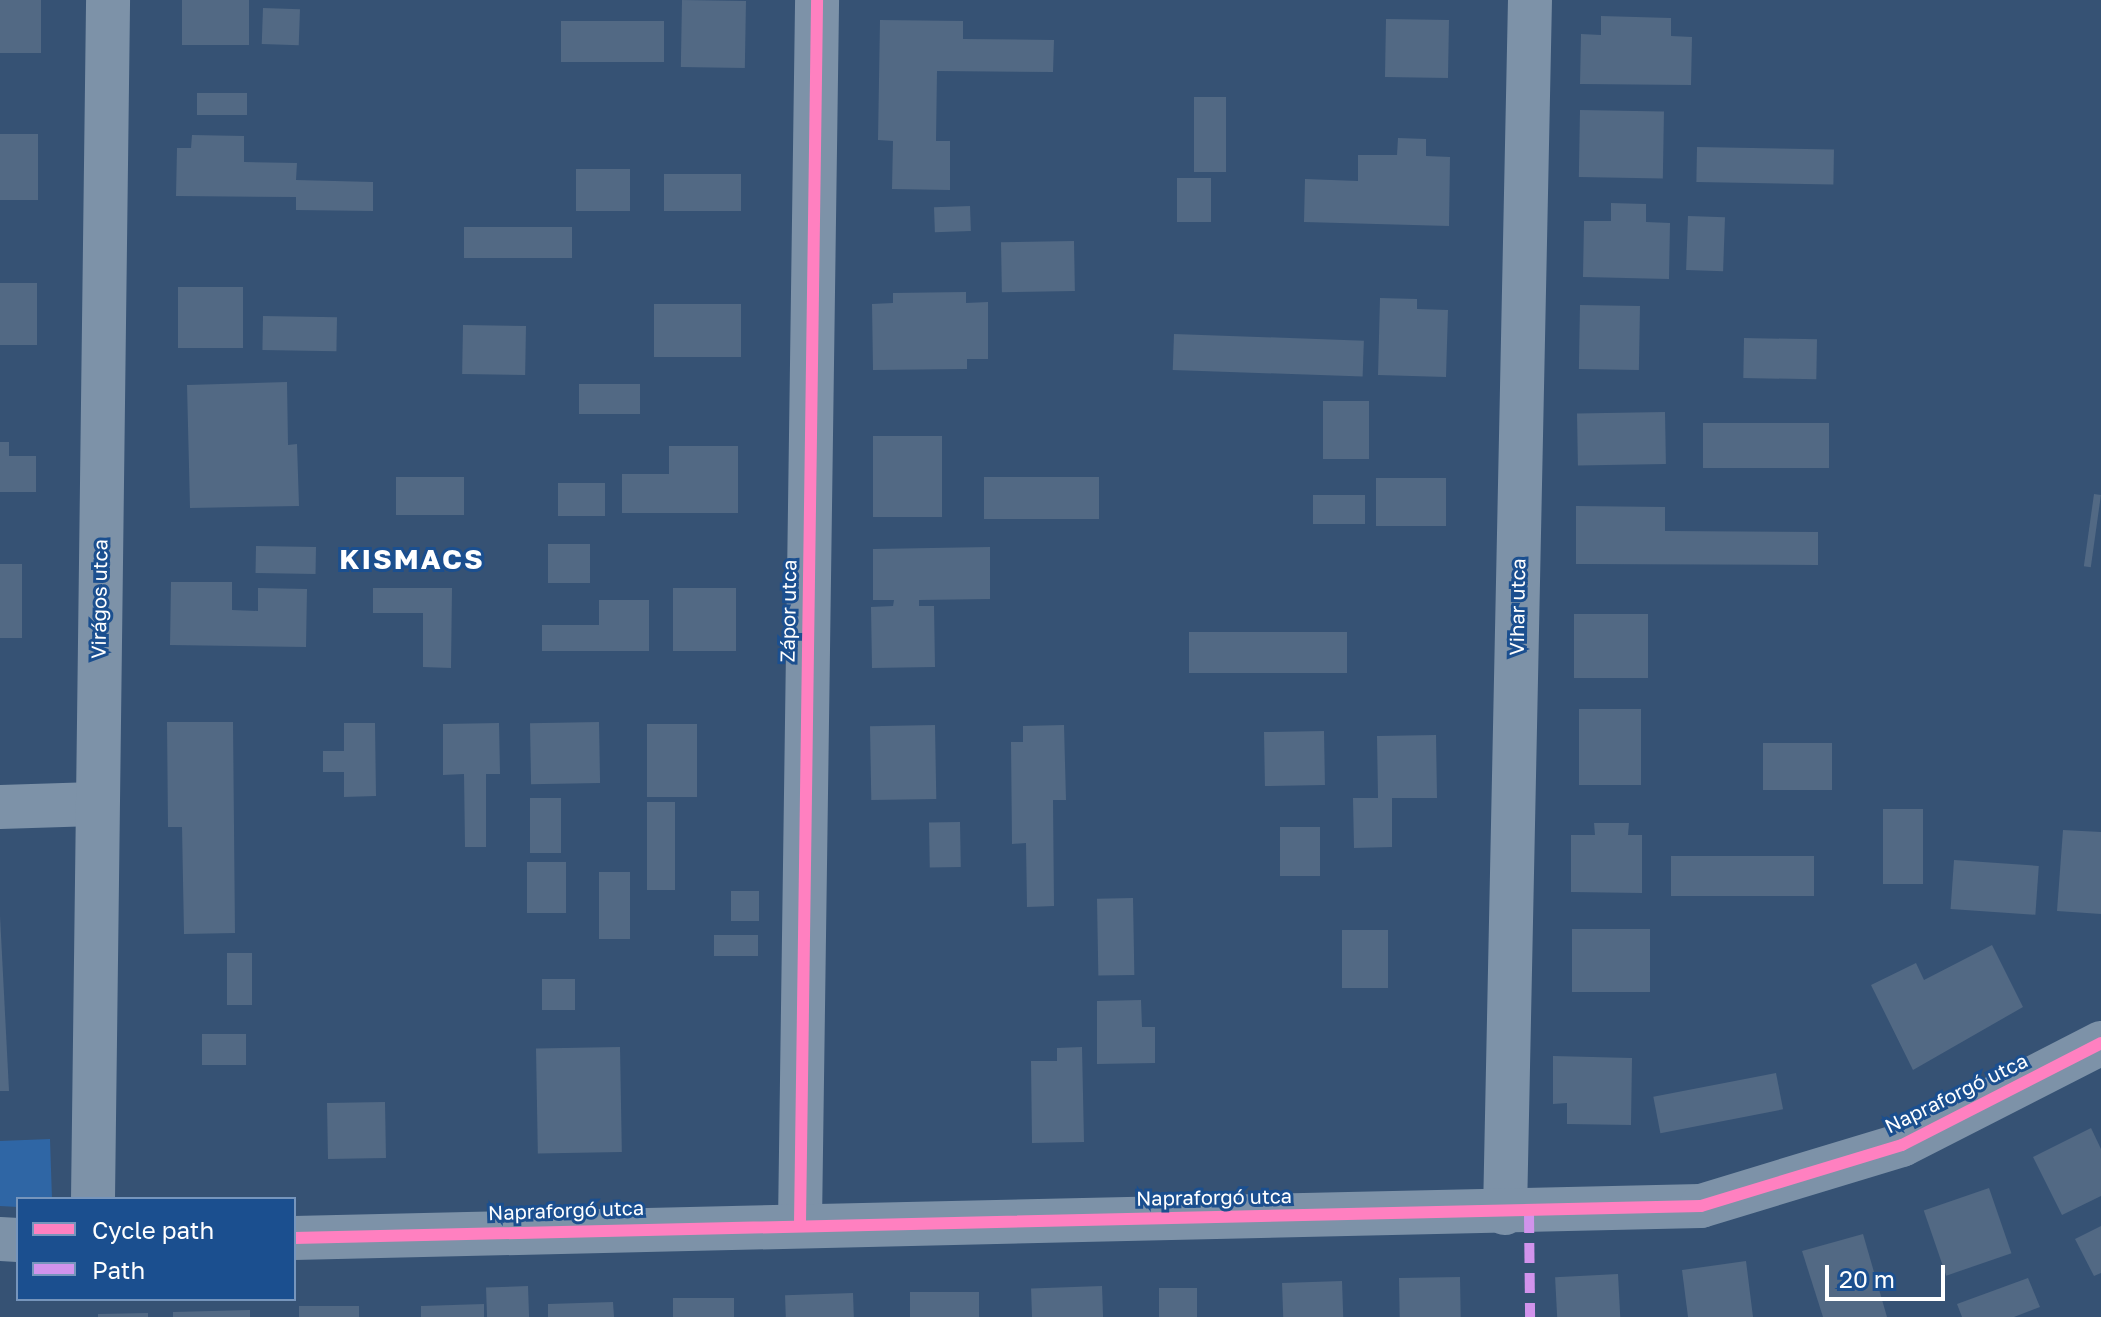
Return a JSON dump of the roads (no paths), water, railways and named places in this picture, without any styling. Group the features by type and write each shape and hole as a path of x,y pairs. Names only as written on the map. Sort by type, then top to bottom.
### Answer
{"street":[{"name":"Virágos utca","path":"93,1197 95,804 108,0"},
{"name":"Zápor utca","path":"800,1223 817,0"},
{"name":"Vihar utca","path":"1505,1213 1530,0"},
{"path":"0,807 95,804"},
{"name":"Napraforgó utca","path":"296,1238 800,1223 1505,1213 1701,1206 1902,1145 2101,1043"}],"district":[{"name":"KISMACS","path":"412,559"}]}
